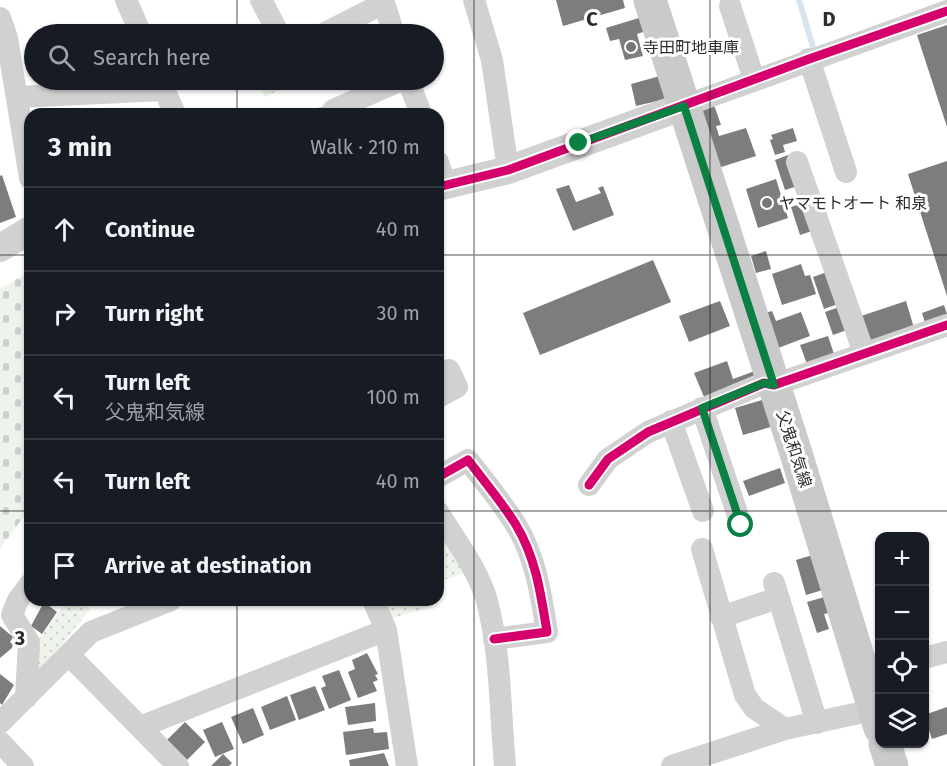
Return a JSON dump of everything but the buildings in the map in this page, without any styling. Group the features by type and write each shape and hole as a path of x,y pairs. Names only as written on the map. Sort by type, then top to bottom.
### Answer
{"main road":[{"name":"父鬼和気線","path":"650,0 774,385 872,672 875,707"},
{"path":"886,748 892,766"}],"street":[{"path":"126,0 137,24"},
{"path":"261,0 274,24"},
{"path":"474,0 492,60 508,170"},
{"path":"341,24 383,1 391,24"},
{"path":"730,6 754,79"},
{"path":"444,178 508,170 809,58 947,11"},
{"path":"0,18 7,38 24,141"},
{"path":"809,58 846,172"},
{"path":"17,97 102,90"},
{"path":"165,90 173,108"},
{"path":"335,108 378,90"},
{"path":"412,90 419,108"},
{"path":"797,162 820,254 864,353"},
{"path":"0,248 24,234"},
{"path":"589,485 604,456 671,421 764,383 774,385 947,325"},
{"path":"444,394 457,387 449,370"},
{"path":"702,408 741,525"},
{"path":"671,421 703,511"},
{"path":"444,474 468,460 516,524 540,583 547,632 494,639"},
{"path":"444,522 470,564 486,599 494,639 505,766"},
{"path":"702,549 745,695 754,708 785,729"},
{"path":"721,617 776,591 817,723"},
{"path":"24,592 12,615 29,642 26,698"},
{"path":"0,723 91,632 156,606"},
{"path":"376,606 386,630 407,766"},
{"path":"140,728 386,630"},
{"path":"929,656 947,652"},
{"path":"69,655 178,766"},
{"path":"672,766 706,760 785,729 817,723 875,719"},
{"path":"0,742 23,766"}],"green space":[{"path":"262,90 279,90 265,97"},
{"path":"24,275 24,516 0,549 0,289"},
{"path":"444,540 465,573 444,580"},
{"path":"64,606 86,606 90,609 47,663 38,669 38,640"},
{"path":"385,606 427,606 428,608 390,619"}],"waterway":[{"path":"799,0 813,47"}],"cycle path":[{"path":"444,186 508,170 809,59 947,11"},
{"path":"589,485 608,459 648,432 764,383 774,385 947,325"},
{"path":"444,474 468,460 516,525 533,564 547,632 494,639"}],"place":[{"name":"寺田町地車庫","path":"631,47"},
{"name":"ヤマモトオート 和泉","path":"767,203"}],"route":[{"path":"579,143 684,106 774,385 764,383 702,408 741,525"}]}
